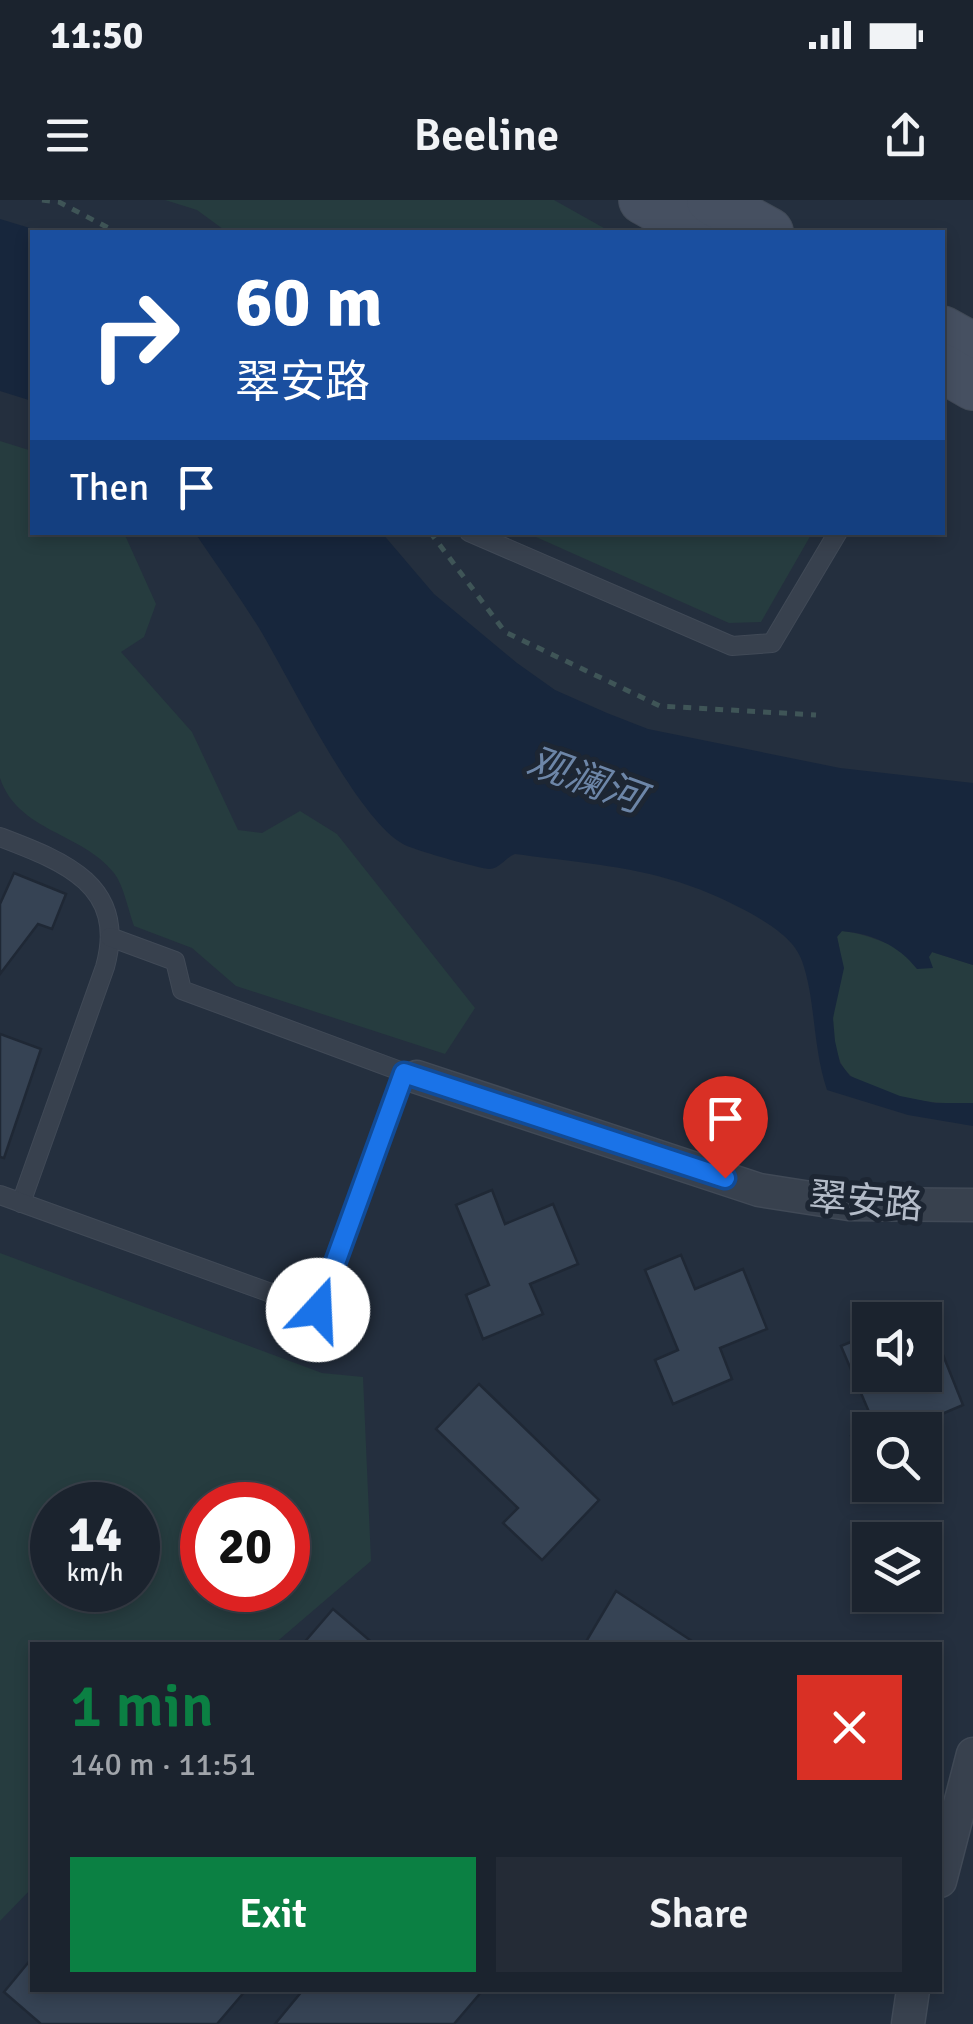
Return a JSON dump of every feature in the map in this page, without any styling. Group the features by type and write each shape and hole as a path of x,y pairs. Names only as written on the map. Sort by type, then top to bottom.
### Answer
{"street":[{"path":"642,200 696,230"},
{"path":"712,200 765,230"},
{"path":"945,332 973,347"},
{"path":"945,370 973,386"},
{"name":"翠安路","path":"410,1075 760,1190 848,1204 973,1205"},
{"path":"942,1873 973,1754"},
{"path":"908,2024 913,1992"}],"lane":[{"path":"476,535 732,646 772,643 836,535"},
{"path":"0,837 58,859 88,881 100,898 110,937 104,968 21,1202"},
{"path":"0,1195 318,1310 410,1075 182,990 175,961 110,937"}],"path":[{"path":"42,200 58,202 112,230"},
{"path":"432,535 506,632 660,706 816,715"}],"green space":[{"path":"165,200 554,200 607,230 224,230 197,210"},
{"path":"0,441 30,450 30,535 125,535 156,604 144,637 121,652 192,732 238,830 262,833 300,811 337,834 475,1008 445,1054 236,986 192,948 134,926 114,873 85,848 21,810 0,778"},
{"path":"531,535 810,535 761,622 729,623"},
{"path":"842,931 918,954 929,956 932,952 973,965 973,1103 943,1103 888,1094 857,1081 843,1067 833,1027 840,972 837,936"},
{"path":"0,1253 322,1373 363,1377 371,1561 276,1642 30,1642 30,1890 0,1921"}],"water":[{"path":"0,219 36,230 30,230 30,400 0,391"},
{"name":"观澜河","path":"196,535 384,535 434,594 517,663 555,690 607,713 648,729 840,768 973,783 973,965 932,952 929,957 933,968 917,969 884,942 842,931 837,937 844,968 833,1018 840,1063 850,1076 900,1096 935,1103 973,1103 973,1126 908,1115 827,1090 810,991 799,953 774,928 722,899 665,878 608,866 515,854 490,869 403,844 385,829 345,778 259,628"}],"building":[{"path":"14,873 66,894 52,929 38,924 0,974 0,904"},
{"path":"0,1034 41,1049 4,1158 0,1157"},
{"path":"492,1190 505,1224 553,1204 578,1264 530,1284 543,1314 483,1339 466,1295 489,1285 456,1205"},
{"path":"681,1255 695,1289 743,1269 767,1329 720,1348 732,1379 673,1404 655,1360 678,1350 645,1270"},
{"path":"852,1341 852,1372 841,1346"},
{"path":"942,1352 963,1405 942,1414 869,1412 861,1392 942,1392"},
{"path":"479,1384 599,1500 542,1560 503,1523 518,1508 436,1429"},
{"path":"616,1591 693,1642 586,1642"},
{"path":"333,1609 372,1642 305,1642"},
{"path":"30,1960 30,1992 244,1992 217,2024 41,2024 4,1992"},
{"path":"301,1992 481,1992 454,2024 275,2024"}],"route":[{"path":"318,1310 404,1073 725,1178"}]}
